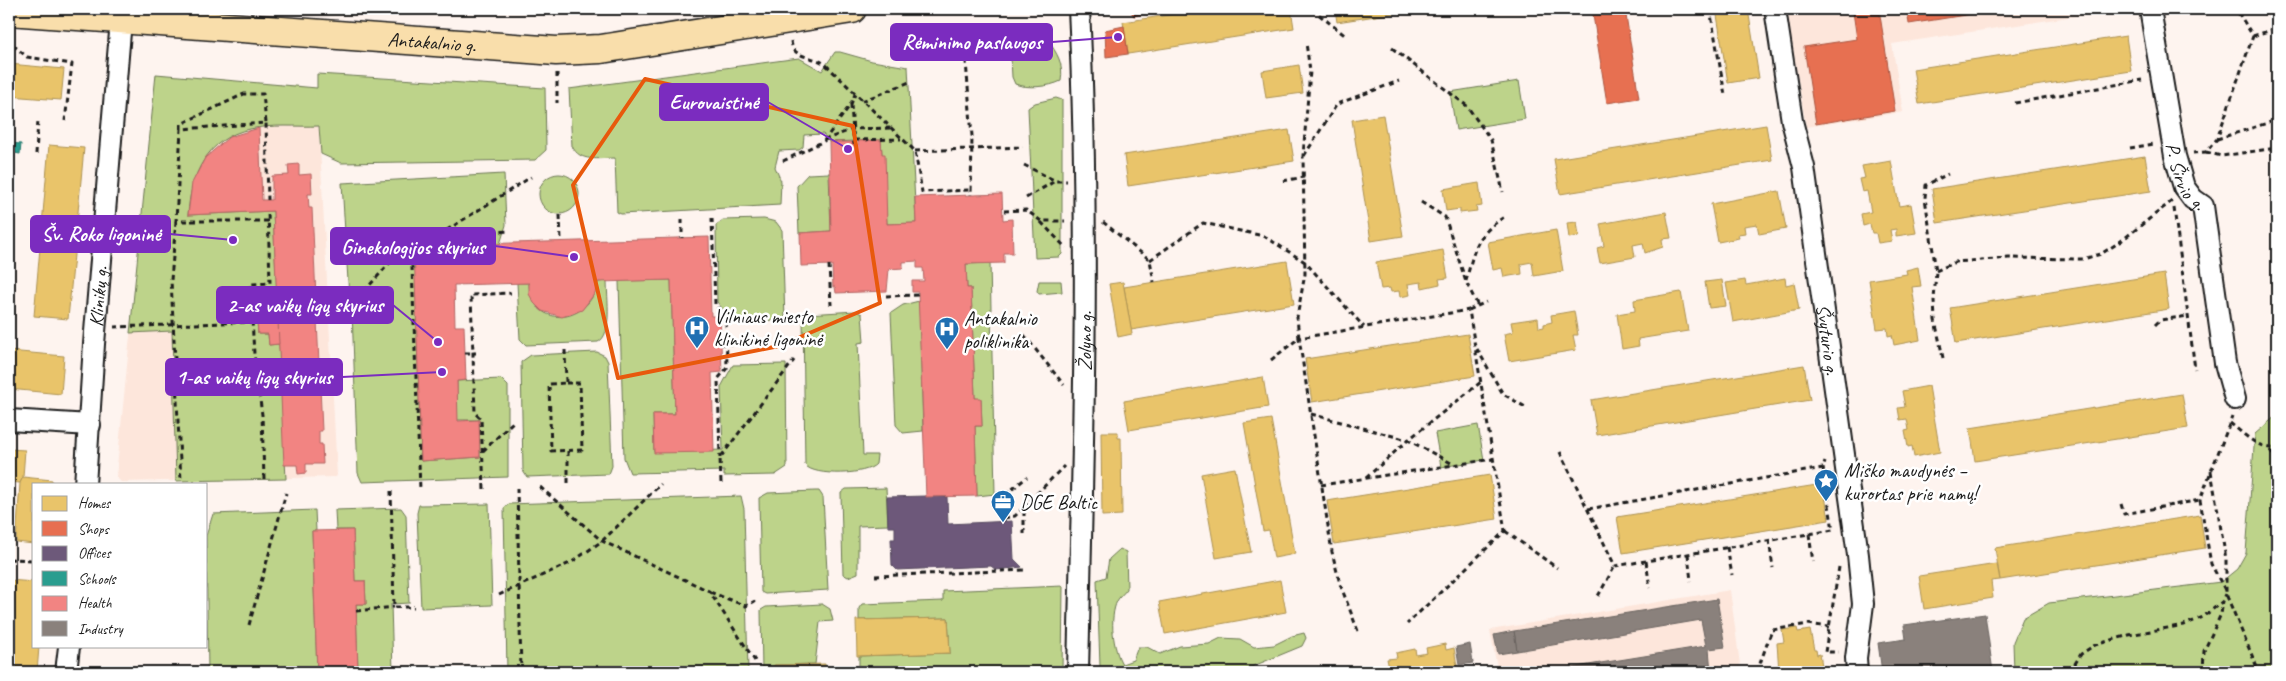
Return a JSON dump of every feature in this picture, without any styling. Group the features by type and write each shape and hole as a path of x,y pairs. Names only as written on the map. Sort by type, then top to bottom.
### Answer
{"main road":[{"name":"Antakalnio g.","path":"9,11 556,50 601,49 852,9"}],"street":[{"name":"Žolyno g.","path":"1078,672 1084,408 1083,181 1079,9"},
{"name":"Švyturio g.","path":"1775,9 1792,121 1804,167 1858,555 1863,604 1857,651 1857,672"},
{"name":"P. Širvio g.","path":"2150,9 2174,148 2184,187 2193,199 2203,206 2225,363 2236,399"},
{"name":"Klinikų g.","path":"85,483 95,327 121,20"},
{"path":"9,420 90,425"},
{"path":"66,672 68,648"}],"path":[{"path":"1312,9 1347,38"},
{"path":"1710,9 1725,95"},
{"path":"2236,9 2253,36"},
{"path":"963,24 972,148 970,195"},
{"path":"2253,36 2277,28"},
{"path":"2206,152 2217,139 2253,36"},
{"path":"1306,44 1310,71 1304,156 1305,274 1297,317 1332,552 1340,584 1358,631"},
{"path":"13,45 27,57 72,64 65,121"},
{"path":"792,48 797,54 818,59 915,152 922,192 970,190"},
{"path":"1392,48 1467,106 1491,140 1503,192"},
{"path":"556,50 557,103"},
{"path":"2015,103 2162,76"},
{"path":"862,101 912,81"},
{"path":"1304,156 1337,104 1398,81"},
{"path":"181,481 171,280 181,124 244,94 263,94 266,123 268,200"},
{"path":"824,141 851,104 855,94"},
{"path":"851,104 854,145"},
{"path":"36,154 38,120"},
{"path":"2217,139 2277,120"},
{"path":"181,129 266,123"},
{"path":"783,161 853,129 890,128"},
{"path":"854,140 902,139"},
{"path":"915,152 1023,147"},
{"path":"2130,148 2174,148 2221,156 2277,148"},
{"path":"1024,165 1056,181 1083,181"},
{"path":"1943,358 1935,320 1936,271 1925,198 1926,184 1948,174"},
{"path":"438,235 531,176"},
{"path":"1283,181 1304,177"},
{"path":"1026,198 1056,181"},
{"path":"1936,271 1955,262 2009,258 2083,259 2101,254 2121,241 2173,200 2195,369"},
{"path":"1421,202 1445,217 1466,282 1478,306"},
{"path":"1004,211 1026,210 1041,221 1083,266"},
{"path":"264,479 262,415 250,284 270,283 268,211"},
{"path":"1041,221 1083,214 1150,260 1154,282"},
{"path":"560,215 561,240"},
{"path":"1466,282 1478,240 1490,226 1507,215"},
{"path":"712,218 715,304 726,318 728,368 718,379 721,483"},
{"path":"682,219 682,238"},
{"path":"176,221 268,220"},
{"path":"1150,260 1203,224 1264,236 1305,262 1364,327"},
{"path":"340,318 414,236 510,231"},
{"path":"411,239 420,490"},
{"path":"830,265 831,305"},
{"path":"484,489 481,419 475,413 475,353 470,295 512,293"},
{"path":"886,296 919,295"},
{"path":"1271,360 1300,338 1469,310 1486,302"},
{"path":"1469,310 1505,531 1557,568"},
{"path":"2155,325 2160,320 2188,316"},
{"path":"95,327 278,321"},
{"path":"1024,335 1084,408"},
{"path":"721,344 732,344"},
{"path":"1475,346 1503,394 1527,408"},
{"path":"565,350 566,383"},
{"path":"465,353 475,353"},
{"path":"720,458 794,360"},
{"path":"1365,478 1408,440 1481,382"},
{"path":"566,383 580,383 582,450 551,451 549,384 566,383"},
{"path":"1311,414 1408,440 1455,465"},
{"path":"482,451 515,420"},
{"path":"2259,672 2226,592 2211,564 2200,500 2230,424 2258,444 2270,449 2277,448"},
{"path":"1027,477 1004,496 1004,520 1015,516 1083,446"},
{"path":"2270,449 2277,459"},
{"path":"568,450 568,486"},
{"path":"1560,452 1615,566"},
{"path":"1321,485 1493,459"},
{"path":"1615,566 1833,530 1823,468 1826,459"},
{"path":"1588,509 1823,468"},
{"path":"2203,672 2204,651 2221,614 2226,592 2226,560 2211,471"},
{"path":"499,596 572,562 602,541 661,484"},
{"path":"540,487 602,541 709,591 746,606 755,601"},
{"path":"517,488 522,672"},
{"path":"391,491 394,607"},
{"path":"249,625 286,493"},
{"path":"2121,504 2124,514 2200,500"},
{"path":"1024,507 1024,534"},
{"path":"1407,624 1505,531"},
{"path":"1809,534 1813,562"},
{"path":"1769,540 1773,568"},
{"path":"1727,547 1732,575"},
{"path":"1688,554 1691,581"},
{"path":"1840,558 1825,652 1857,651"},
{"path":"9,559 32,560"},
{"path":"1646,561 1650,588"},
{"path":"1598,596 1615,566"},
{"path":"875,576 1026,570"},
{"path":"709,591 756,664"},
{"path":"2070,672 2081,654 2095,645 2129,635 2184,625 2203,617 2223,601"},
{"path":"356,612 394,607 414,607"},
{"path":"1757,672 1772,630 1808,624 1829,626"}],"highlighted area":[{"path":"645,79 853,126 880,303 779,346 618,378 573,185"}],"shaded area":[{"path":"1786,9 2121,9 1892,44 1903,112 1806,127"},
{"path":"156,74 317,88 336,477 121,482 116,477"},
{"path":"9,219 16,221 9,314"},
{"path":"1730,590 1741,672 1498,672 1490,630"}],"green space":[{"path":"1032,37 1048,40 1061,64 1061,81 1038,87 1015,84 1012,77 1010,40"},
{"path":"835,52 908,67 916,223 887,224 881,140 829,142 823,134 804,135 803,147 799,150 779,151 775,167 781,181 780,205 621,214 617,212 615,158 596,159 585,157 575,151 572,146 569,89 799,58 822,71"},
{"path":"156,74 317,88 317,74 545,88 546,150 535,160 341,163 321,154 319,126 284,126 258,127 235,134 222,141 204,160 192,186 188,215 273,211 277,297 267,297 267,307 256,308 258,334 268,334 269,345 279,344 286,479 176,481 172,331 130,333"},
{"path":"1519,81 1525,119 1456,130 1450,92"},
{"path":"1056,98 1062,100 1062,254 1059,257 1035,258 1028,108 1035,103"},
{"path":"829,173 831,231 799,233 797,186 808,174"},
{"path":"504,174 506,225 500,244 415,246 421,461 480,457 479,420 457,420 457,381 501,379 508,386 508,477 362,482 358,473 352,311 349,297 342,183"},
{"path":"559,174 573,180 579,194 573,208 559,214 545,208 539,194 545,180"},
{"path":"764,219 776,222 782,230 785,320 732,321 717,302 716,225 723,220"},
{"path":"990,263 995,494 977,496 975,426 982,426 981,399 975,398 971,288 967,288 966,264"},
{"path":"671,280 675,414 653,414 654,452 723,450 721,387 733,365 786,364 787,467 775,475 724,476 724,471 630,473 624,458 619,281"},
{"path":"607,281 606,332 598,342 526,345 520,339 517,283 529,283 532,298 539,308 549,315 560,317 572,314 583,308 592,297 598,282"},
{"path":"1039,281 1061,281 1062,292 1039,294 1037,291"},
{"path":"919,301 923,431 903,433 896,425 891,313 903,305"},
{"path":"856,311 862,314 864,342 858,343 863,455 877,455 876,464 871,468 841,473 829,473 810,469 805,465 803,317 808,314"},
{"path":"597,352 605,356 608,362 612,466 609,474 527,477 523,471 521,362 531,355"},
{"path":"2277,415 2277,672 2014,672 2013,642 2023,618 2049,603 2221,582 2237,569 2246,553 2255,434"},
{"path":"1478,425 1484,460 1441,467 1435,433"},
{"path":"886,488 888,525 858,526 858,573 848,577 843,574 841,493 846,489"},
{"path":"819,491 823,497 828,590 765,594 761,592 759,498 768,493"},
{"path":"741,496 744,509 748,672 507,672 504,508 509,504"},
{"path":"489,504 492,605 421,608 417,513 419,505"},
{"path":"401,508 406,515 409,603 391,604 393,672 358,672 356,604 366,604 365,581 355,581 353,530 336,530 335,510"},
{"path":"315,510 316,531 312,531 317,672 208,672 208,530 213,514"},
{"path":"1120,549 1126,552 1127,589 1117,601 1113,616 1113,633 1116,650 1122,664 1133,660 1138,647 1147,647 1160,654 1180,646 1209,644 1221,638 1240,639 1254,647 1274,645 1292,636 1304,633 1306,638 1302,646 1239,672 1103,672 1100,666 1097,580 1106,577 1109,559"},
{"path":"1063,586 1062,672 859,672 859,656 950,653 948,618 859,620 859,608 862,604 943,601 943,591"},
{"path":"822,604 830,609 833,621 820,622 815,664 775,665 775,672 762,672 761,610 766,607"}],"building: Homes":[{"path":"1207,9 1291,9 1294,28 1128,54 1123,22"},
{"path":"1335,9 1421,9 1337,22"},
{"path":"1716,9 1748,9 1759,78 1728,83"},
{"path":"2126,36 2131,71 1919,104 1913,69"},
{"path":"9,64 64,69 61,100 9,96"},
{"path":"1299,65 1303,93 1266,98 1262,71"},
{"path":"1383,115 1403,236 1371,241 1352,120"},
{"path":"1766,125 1772,160 1560,194 1554,159"},
{"path":"1289,130 1294,161 1128,186 1124,155"},
{"path":"49,145 84,148 68,319 34,316"},
{"path":"2145,156 2151,191 1937,223 1932,189"},
{"path":"1891,161 1899,206 1911,204 1916,233 1896,236 1896,229 1890,230 1892,241 1878,243 1876,233 1872,233 1870,224 1863,226 1861,214 1871,212 1867,191 1862,192 1859,179 1865,178 1862,166"},
{"path":"1479,183 1482,206 1476,207 1477,211 1460,213 1460,209 1446,211 1443,189"},
{"path":"1779,191 1786,229 1759,234 1757,224 1744,226 1745,233 1738,234 1739,238 1718,242 1711,204"},
{"path":"1666,212 1671,238 1662,239 1663,247 1645,253 1643,243 1633,245 1635,257 1600,263 1597,248 1604,246 1600,224"},
{"path":"1577,222 1579,236 1569,238 1567,223"},
{"path":"1556,230 1563,271 1534,276 1532,262 1521,264 1522,274 1504,277 1502,268 1493,270 1488,242"},
{"path":"1443,250 1448,278 1439,279 1440,284 1422,288 1421,282 1408,284 1410,295 1400,297 1399,291 1391,292 1390,288 1381,289 1376,262"},
{"path":"1287,261 1294,304 1131,330 1124,287"},
{"path":"1918,267 1921,286 1912,287 1920,340 1894,345 1892,335 1888,336 1887,328 1877,329 1869,280 1907,274 1906,270"},
{"path":"2164,274 2169,309 1956,343 1950,308"},
{"path":"1785,278 1786,285 1794,283 1799,310 1733,322 1726,283 1745,280 1746,285"},
{"path":"1722,280 1726,306 1709,308 1705,282"},
{"path":"1123,282 1132,334 1118,337 1109,284"},
{"path":"1681,292 1688,331 1638,339 1639,346 1622,349 1617,314 1635,311 1634,300"},
{"path":"1574,311 1578,335 1573,335 1576,350 1509,361 1504,334 1513,332 1511,322 1538,318 1539,328 1544,327 1544,324 1552,322 1551,315"},
{"path":"1468,334 1475,376 1312,402 1305,359"},
{"path":"9,351 64,356 61,394 9,389"},
{"path":"1804,365 1810,400 1597,435 1591,400"},
{"path":"1263,377 1268,407 1129,430 1124,401"},
{"path":"1929,386 1940,452 1914,457 1912,446 1908,447 1905,431 1909,430 1907,419 1900,420 1898,408 1905,407 1902,391"},
{"path":"2182,394 2188,428 1975,461 1970,428"},
{"path":"1271,419 1295,554 1274,558 1269,530 1263,531 1244,423"},
{"path":"1101,432 1118,432 1118,438 1121,438 1122,515 1102,516"},
{"path":"9,449 25,450 23,477 20,483 9,482"},
{"path":"1235,468 1251,552 1216,558 1201,474"},
{"path":"1490,475 1497,519 1334,544 1327,501"},
{"path":"23,477 52,480 52,483 32,483 32,544 16,542 20,483"},
{"path":"1823,484 1829,520 1623,553 1617,517"},
{"path":"2200,515 2205,548 2000,580 1995,548"},
{"path":"1997,564 2000,580 1991,581 1993,598 1924,609 1919,576"},
{"path":"9,580 32,582 32,648 39,648 37,672 9,672"},
{"path":"1280,580 1286,612 1165,634 1159,602"},
{"path":"948,618 950,653 857,656 856,620"},
{"path":"1797,628 1798,632 1810,630 1814,650 1816,650 1817,655 1820,654 1823,672 1779,672 1777,643 1784,642 1782,630"},
{"path":"1445,644 1446,650 1454,648 1458,672 1390,672 1387,659 1397,658 1396,653 1415,649 1416,655 1427,653 1426,648"},
{"path":"825,664 825,672 775,672 774,665"}],"building: Shops":[{"path":"1129,9 1142,9 1143,11 1141,14 1134,16"},
{"path":"1592,9 1625,9 1639,98 1607,103"},
{"path":"1879,9 1895,111 1816,124 1804,47 1857,39 1853,12"},
{"path":"1907,9 2003,9 1909,24"},
{"path":"1124,26 1128,54 1106,57 1105,30"}],"building: Offices":[{"path":"887,497 947,497 948,524 1012,521 1014,559 1022,567 996,570 991,566 897,570 892,565 891,539 895,539 895,527 888,527"}],"building: Schools":[{"path":"9,143 21,144 20,154 9,152"}],"building: Health":[{"path":"259,128 262,200 272,200 272,176 289,175 288,165 299,164 299,175 311,174 312,194 308,194 309,208 312,208 322,431 319,431 319,444 322,444 323,464 306,464 306,473 298,474 297,465 284,465 273,211 188,215 192,183 205,158 229,137"},
{"name":"Antakalnio poliklinika","path":"881,140 882,154 885,154 887,224 916,223 915,197 1002,194 1003,220 1012,219 1013,253 1004,253 1004,263 966,264 967,288 971,288 975,398 981,398 982,426 975,426 977,496 926,497 918,292 912,292 912,281 924,281 923,268 917,268 917,261 903,262 903,268 889,269 887,291 836,293 835,287 833,287 832,265 801,266 800,233 831,231 829,142 852,142 854,145 858,145 858,141"},
{"name":"Vilniaus miesto klinikinė ligoninė","path":"709,237 711,316 720,316 722,372 712,373 714,452 654,453 653,414 675,414 671,280 598,282 595,293 582,310 562,317 542,311 534,303 529,294 529,283 454,285 455,326 464,326 466,380 457,381 458,421 479,420 480,457 421,461 414,246"},
{"path":"266,297 277,297 279,344 269,345 268,334 258,334 256,307 267,307"},
{"path":"353,530 355,581 365,581 366,604 356,604 358,672 317,672 312,531"}],"building: Industry":[{"path":"1717,599 1725,647 1709,649 1711,672 1545,672 1706,646 1701,620 1517,651 1514,631"},
{"path":"1985,614 1993,672 1882,672 1878,643 1906,639 1904,625"},
{"path":"1514,631 1517,651 1498,654 1494,635"},
{"path":"1470,644 1473,663 1459,665 1456,647"}],"place":[{"name":"Rėminimo paslaugos","path":"1118,37"},
{"name":"Eurovaistinė","path":"848,149"},
{"name":"Šv. Roko ligoninė","path":"233,240"},
{"name":"Ginekologijos skyrius","path":"574,257"},
{"name":"2-as vaikų ligų skyrius","path":"438,342"},
{"name":"Vilniaus miesto klinikinė ligoninė","path":"697,349"},
{"name":"Antakalnio poliklinika","path":"947,350"},
{"name":"1-as vaikų ligų skyrius","path":"442,372"},
{"name":"Miško maudynės – kurortas prie namų!","path":"1826,502"},
{"name":"DGE Baltic","path":"1003,523"}]}
